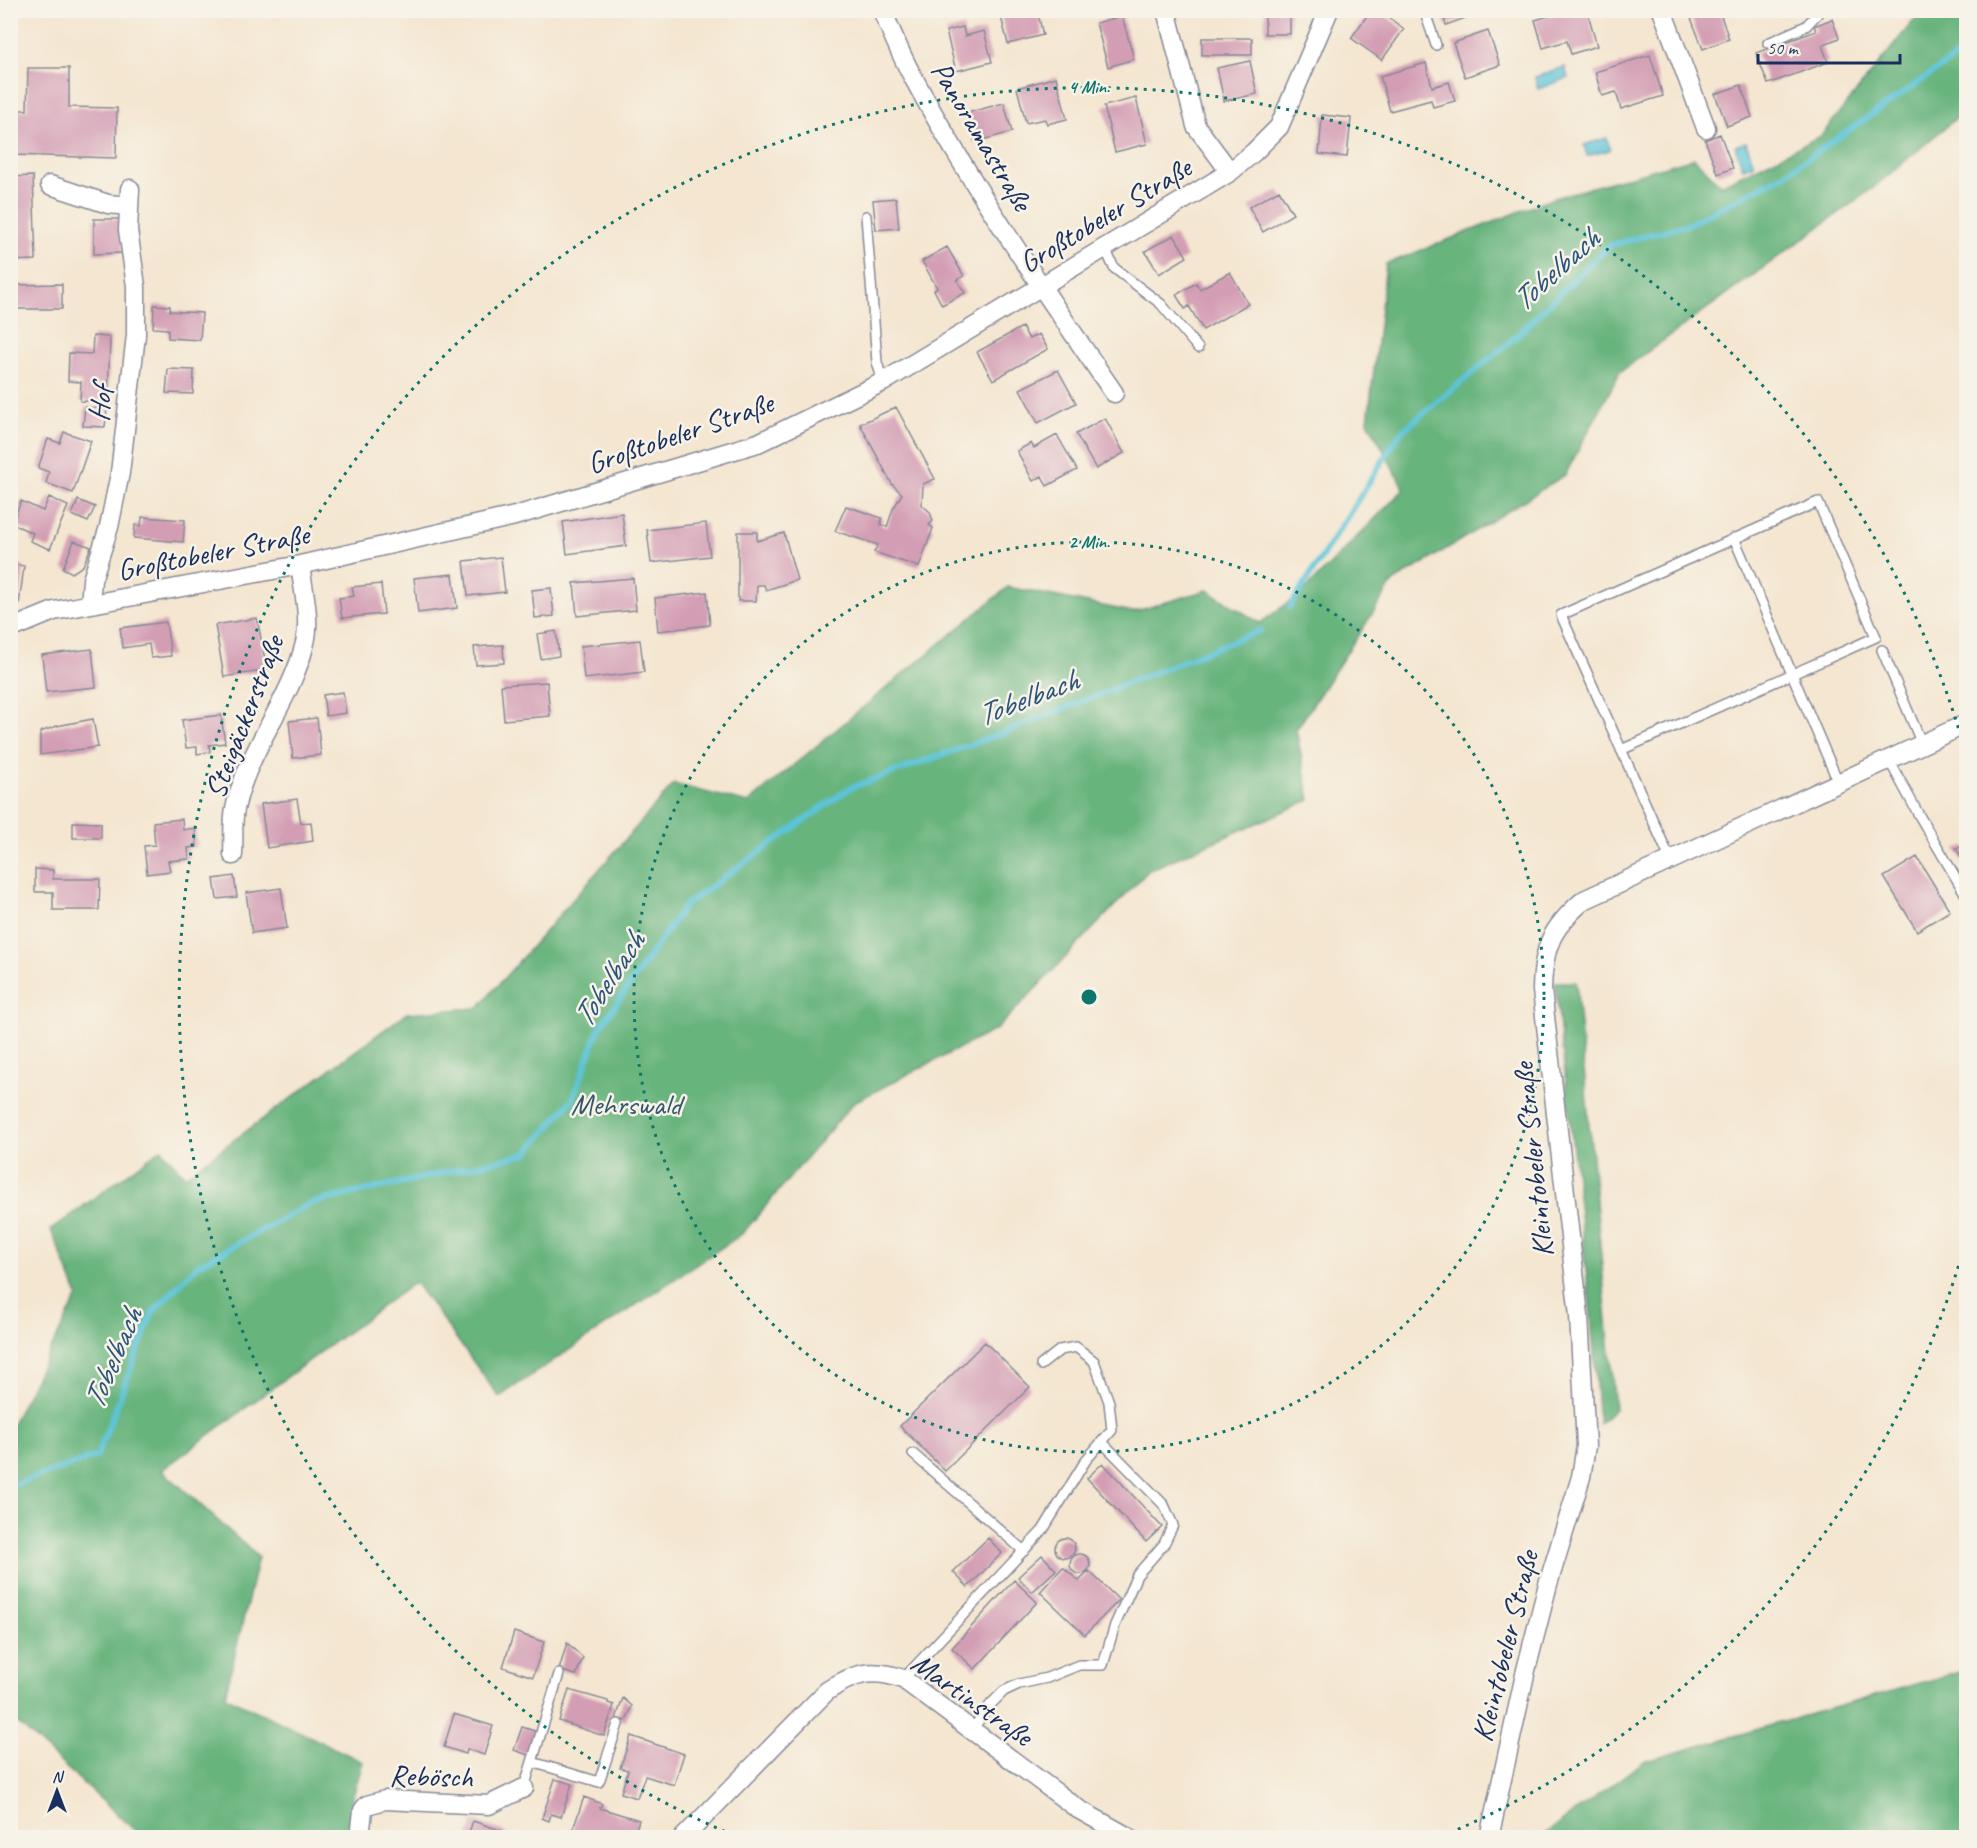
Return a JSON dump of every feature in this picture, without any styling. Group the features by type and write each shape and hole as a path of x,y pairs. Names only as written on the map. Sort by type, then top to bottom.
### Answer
{"street":[{"name":"Panoramastraße","path":"882,10 912,75 977,188 1114,393"},
{"path":"1166,10 1196,126 1230,172"},
{"name":"Großtobeler Straße","path":"10,629 54,611 300,565 515,516 758,443 883,382 1230,172 1279,127 1329,10"},
{"path":"1662,10 1706,128"},
{"name":"Hof","path":"50,185 108,204 130,198 128,230 137,306 136,334 118,483 109,527 92,580 90,604"},
{"name":"Steigäckerstraße","path":"233,855 235,810 245,777 292,679 306,642 307,624 300,565"},
{"name":"Kleintobeler Straße","path":"1489,1838 1526,1670 1548,1584 1581,1477 1586,1446 1579,1316 1542,990 1542,967 1546,947 1555,929 1584,900 1966,724"},
{"name":"Martinstraße","path":"683,1838 827,1691 844,1680 876,1672 903,1679 1078,1809 1130,1838"},
{"name":"Rebösch","path":"360,1838 363,1810 367,1806 385,1800 489,1806 524,1788"}],"lane":[{"path":"1424,10 1436,45"},
{"path":"1768,43 1806,26 1821,10"},
{"path":"866,216 878,362 883,382"},
{"path":"1105,248 1114,268 1161,304 1198,348"},
{"path":"1622,750 1876,637 1818,502 1561,615 1671,861"},
{"path":"1734,538 1839,784"},
{"path":"1882,650 1922,744"},
{"path":"1889,760 1966,895"},
{"path":"903,1679 1043,1530 1086,1460 1112,1430 1109,1402 1094,1361 1076,1347 1060,1350 1041,1365"},
{"path":"971,1731 1004,1691 1019,1684 1047,1678 1079,1665 1103,1665 1115,1625 1137,1575 1164,1544 1173,1524 1164,1505 1102,1442"},
{"path":"913,1454 1024,1551"},
{"path":"524,1788 559,1674"},
{"path":"532,1762 599,1782 618,1724"}],"green space":[{"name":"Mehrswald","path":"1922,10 1966,11 1966,113 1960,115 1873,188 1620,372 1565,475 1393,582 1296,730 1310,800 1149,870 997,1029 854,1102 742,1234 499,1397 415,1282 162,1470 258,1557 225,1696 363,1762 352,1799 349,1837 142,1837 11,1717 11,1426 78,1296 51,1230 161,1149 185,1176 407,1013 478,1008 674,784 748,803 1008,587 1133,612 1207,590 1260,623 1303,592 1404,489 1368,421 1386,264 1554,198 1694,158 1721,185 1821,136"},
{"path":"1555,982 1576,982 1615,1409 1599,1424 1591,1316"},
{"path":"1966,1670 1966,1837 1541,1837 1643,1762"}],"water":[{"path":"1565,67 1568,78 1538,89 1535,77"},
{"path":"1607,138 1610,150 1587,156 1584,145"},
{"path":"1746,142 1754,164 1743,168 1735,146"}],"building":[{"path":"1012,10 1037,10 1043,35 1008,44 1000,13"},
{"path":"1265,10 1290,10 1290,34 1265,34"},
{"path":"1371,10 1378,10 1404,29 1382,60 1351,38"},
{"path":"1441,10 1478,10 1479,13 1446,25"},
{"path":"1569,10 1587,10 1597,46 1571,54 1567,41 1543,48 1535,20"},
{"path":"1710,10 1719,10 1729,39 1703,49 1691,18"},
{"path":"1122,16 1134,59 1108,67 1096,23"},
{"path":"1832,19 1839,38 1822,45 1828,62 1768,84 1756,53 1816,31 1814,26"},
{"path":"963,27 965,36 984,31 992,62 956,71 946,31"},
{"path":"1488,31 1500,65 1465,77 1453,43"},
{"path":"1202,38 1252,38 1252,55 1202,55"},
{"path":"1650,55 1663,96 1621,109 1616,92 1602,96 1595,72"},
{"path":"1250,61 1257,94 1224,101 1217,68"},
{"path":"1426,63 1432,87 1449,82 1455,101 1433,107 1431,100 1390,111 1380,76"},
{"path":"28,68 69,68 69,107 117,108 116,158 10,155 10,110 27,110"},
{"path":"1056,77 1067,119 1047,124 1045,119 1026,123 1017,88"},
{"path":"1741,85 1752,117 1727,126 1715,94"},
{"path":"1136,98 1147,144 1115,152 1104,106"},
{"path":"1004,103 1012,132 975,142 967,113"},
{"path":"1322,115 1351,118 1347,157 1319,154"},
{"path":"1720,134 1733,168 1718,174 1705,140"},
{"path":"33,176 36,260 10,261 10,177"},
{"path":"1279,190 1293,214 1263,232 1249,207"},
{"path":"896,198 899,228 876,230 873,200"},
{"path":"94,219 121,219 122,253 94,254"},
{"path":"1174,235 1187,257 1159,274 1145,251"},
{"path":"947,247 964,276 957,280 965,293 942,305 934,290 937,288 922,261"},
{"path":"1230,272 1248,304 1203,330 1189,306 1185,309 1176,295 1196,283 1200,289"},
{"path":"62,284 62,309 10,309 10,285"},
{"path":"154,305 170,306 170,311 202,313 200,340 168,338 168,329 153,328"},
{"path":"1022,327 1029,339 1039,334 1048,349 993,380 977,352"},
{"path":"93,336 110,337 108,402 80,401 81,382 68,381 69,353 92,354"},
{"path":"168,369 194,370 193,394 166,393"},
{"path":"1058,370 1076,403 1038,423 1020,389"},
{"path":"85,407 107,409 105,427 83,426"},
{"path":"896,407 935,479 923,484 922,505 930,512 933,521 929,525 933,528 919,567 874,552 878,545 835,531 846,506 882,518 881,525 887,527 893,509 902,494 892,484 860,424"},
{"path":"1105,418 1124,453 1096,469 1076,434"},
{"path":"64,432 91,441 73,493 46,483 49,472 38,468 48,439 60,443"},
{"path":"1057,435 1077,470 1047,486 1042,476 1033,481 1017,451 1031,443 1034,448"},
{"path":"49,497 68,506 50,549 30,541 33,533 12,524 21,501 43,511"},
{"path":"78,500 95,507 88,522 72,515"},
{"path":"622,513 626,546 567,554 563,522"},
{"path":"142,517 185,520 183,542 134,538 135,525 141,526"},
{"path":"706,523 710,556 651,563 647,530"},
{"path":"738,532 757,532 757,541 784,533 797,580 766,590 764,585 757,585 756,601 738,601"},
{"path":"74,541 91,547 83,566 72,573 63,568"},
{"path":"10,552 15,553 14,564 24,566 19,605 10,604"},
{"path":"501,557 505,592 468,596 464,561"},
{"path":"453,574 457,608 418,613 414,578"},
{"path":"633,578 636,610 577,616 574,583"},
{"path":"381,584 384,614 342,618 339,598 354,596 352,587"},
{"path":"551,588 554,616 535,618 532,590"},
{"path":"707,592 710,625 658,631 655,598"},
{"path":"257,618 267,670 224,677 215,625"},
{"path":"166,622 171,656 151,658 149,644 123,648 120,628"},
{"path":"556,631 559,656 541,659 537,634"},
{"path":"640,640 644,672 584,679 581,646"},
{"path":"503,645 504,663 476,665 474,647"},
{"path":"92,649 96,687 46,692 42,655"},
{"path":"547,682 550,716 504,720 501,685"},
{"path":"343,692 346,713 326,716 323,695"},
{"path":"221,715 225,743 209,745 210,752 197,754 197,747 186,748 182,720"},
{"path":"317,718 321,755 293,758 289,721"},
{"path":"93,719 98,747 40,755 40,732"},
{"path":"297,799 301,823 311,822 313,841 267,848 261,804"},
{"path":"182,819 183,830 195,828 197,847 188,848 189,859 168,861 170,871 147,874 144,846 155,845 153,822"},
{"path":"73,822 101,823 101,838 73,838"},
{"path":"1966,847 1966,866 1956,848"},
{"path":"1917,857 1950,911 1917,931 1884,877"},
{"path":"35,869 53,870 53,879 100,879 99,910 53,910 53,892 35,892"},
{"path":"234,876 237,897 217,899 214,879"},
{"path":"281,888 287,928 252,933 246,893"},
{"path":"985,1342 1030,1387 945,1471 900,1426"},
{"path":"1103,1463 1162,1527 1146,1542 1087,1478"},
{"path":"988,1538 1002,1553 968,1587 953,1572"},
{"path":"1065,1538 1072,1541 1075,1548 1072,1555 1065,1558 1058,1555 1055,1548 1058,1541"},
{"path":"1080,1554 1087,1557 1090,1564 1087,1571 1080,1574 1073,1571 1070,1564 1073,1557"},
{"path":"1042,1555 1056,1570 1032,1592 1018,1577"},
{"path":"1063,1567 1079,1581 1089,1571 1119,1600 1085,1635 1040,1592"},
{"path":"1014,1580 1037,1602 975,1669 952,1648"},
{"path":"514,1632 544,1642 533,1677 503,1667"},
{"path":"567,1643 583,1658 576,1675 559,1670"},
{"path":"569,1690 608,1701 614,1705 604,1736 559,1721"},
{"path":"623,1698 632,1706 626,1721 616,1719"},
{"path":"454,1714 493,1726 484,1755 467,1749 466,1754 444,1747"},
{"path":"522,1727 538,1732 531,1756 514,1750"},
{"path":"631,1736 684,1754 674,1785 645,1776 637,1798 621,1793 628,1770 620,1768"},
{"path":"555,1779 572,1784 561,1817 551,1814 549,1821 542,1818"},
{"path":"584,1797 602,1804 600,1808 639,1820 633,1838 615,1831 613,1838 593,1832 589,1838 572,1832"},
{"path":"473,1821 506,1832 504,1838 467,1838"}],"waterway":[{"name":"Tobelbach","path":"1290,607 1401,432 1512,340 1610,245 1687,225 1782,176 1966,50"},
{"name":"Tobelbach","path":"10,1486 97,1456 153,1312 198,1265 312,1203 526,1154 573,1099 599,1029 685,905 850,788 1003,733 1261,630"}]}
